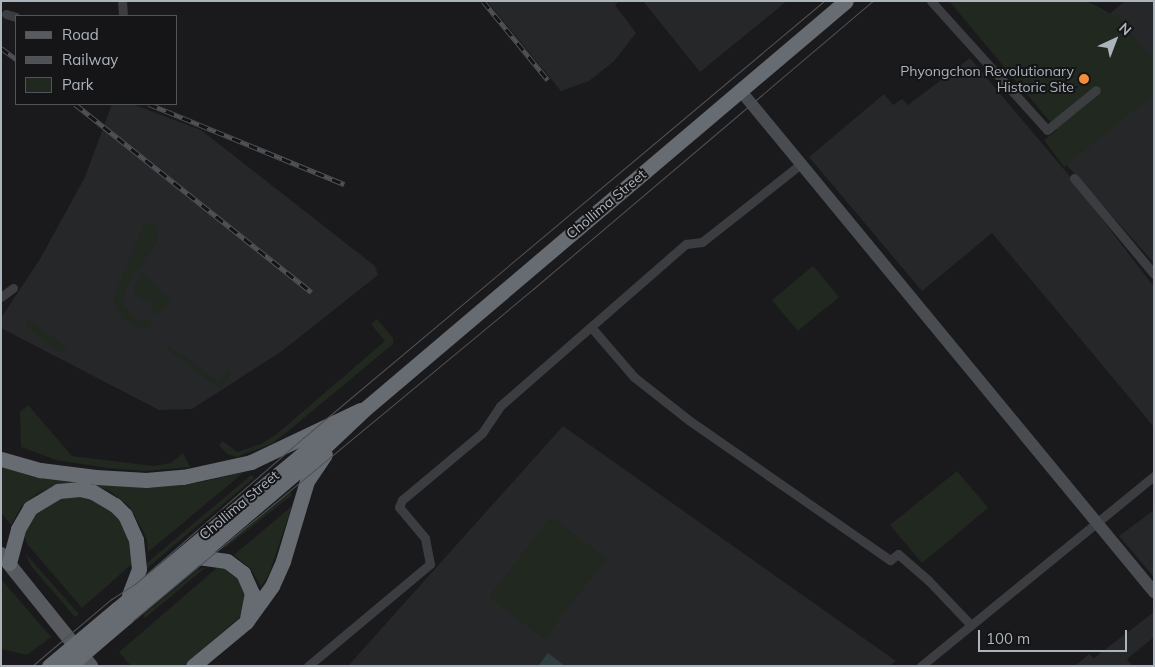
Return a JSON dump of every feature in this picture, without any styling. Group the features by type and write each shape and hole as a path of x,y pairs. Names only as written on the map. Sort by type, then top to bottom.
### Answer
{"highway":[{"name":"Chollima Street","path":"121,613 198,557 314,457 366,408 846,1"},
{"name":"Chollima Street","path":"121,613 312,445 366,408"},
{"path":"1,459 40,470 96,477 146,480 200,475 256,460 329,422 366,408"},
{"path":"193,666 246,622 272,586 283,561 307,481 323,456 366,408"},
{"path":"5,558 30,508 58,491 80,489 93,492 115,505 125,515 136,540 139,569 134,589 121,613 69,666"},
{"path":"198,557 227,561 243,573 252,593 246,622"},
{"path":"49,666 121,613"}],"main road":[{"path":"5,558 91,666"}],"street":[{"path":"122,1 123,15"},
{"path":"931,1 1047,130 1096,90"},
{"path":"6,14 15,17"},
{"path":"740,90 1098,521 1154,592"},
{"path":"308,666 430,564 425,538 399,507 402,500 482,433 500,406 686,244 702,242 802,163"},
{"path":"1074,178 1154,274"},
{"path":"1,297 13,288"},
{"path":"591,327 634,377 690,421 890,560 898,554 928,580 971,625"},
{"path":"920,666 1154,476"}],"shaded area":[{"path":"487,1 620,1 615,5 636,33 614,61 589,81 561,91"},
{"path":"643,1 787,1 700,72"},
{"path":"1125,1 1154,1 1154,70 1124,32 1102,20"},
{"path":"970,58 1067,173 1154,287 1154,427 992,233 922,291 809,157 884,94 893,105 902,99 908,105"},
{"path":"1154,88 1154,263 1065,163"},
{"path":"112,105 135,105 201,130 375,266 378,275 282,351 192,409 159,410 1,328 1,318 40,259 85,177"},
{"path":"563,426 896,661 889,666 348,666"},
{"path":"1154,510 1154,577 1119,536"},
{"path":"1154,612 1154,637 1127,659 1132,666 1075,666 1089,654 1094,658"},
{"path":"548,653 565,666 538,666"}],"green space":[{"name":"Phyongchon Revolutionary Historic Site","path":"949,1 1086,1 1119,19 1153,60 1149,64 1154,70 1154,94 1064,167 1044,140 1057,130"},
{"path":"144,223 152,223 156,227 157,242 128,284 122,303 137,322 146,319 153,326 146,329 135,327 124,319 113,300"},
{"path":"813,266 839,297 798,331 772,300"},
{"path":"143,273 171,302 157,315 151,310 155,303 148,298 144,301 135,294 134,287"},
{"path":"29,319 68,350 62,353 50,346 25,325"},
{"path":"377,319 393,338 393,344 287,432 273,443 237,457 227,454 219,445 223,441 237,452 261,444 278,433 385,341 371,324"},
{"path":"169,345 219,382 228,370 232,373 220,389 166,348"},
{"path":"28,405 72,456 154,466 171,463 183,453 190,467 144,471 108,468 56,460 21,447 20,412"},
{"path":"1,466 93,484 150,488 202,482 244,472 148,552 147,539 130,507 110,491 92,485 59,484 38,493 21,507 11,525 1,513"},
{"path":"957,471 988,508 922,563 890,525"},
{"path":"251,475 254,478 146,569 147,563"},
{"path":"290,492 292,495 221,551 227,544"},
{"path":"78,495 97,499 125,523 133,563 82,608 27,544 24,534 36,513 60,498"},
{"path":"292,506 269,574 261,587 251,569 234,555"},
{"path":"551,517 606,559 544,639 489,597"},
{"path":"25,553 79,614 75,617 31,566"},
{"path":"219,566 239,576 246,594 242,615 183,666 131,666 119,652"},
{"path":"206,567 145,618 143,615 197,570"},
{"path":"1,579 51,637 27,655 1,649"}],"tram line":[{"path":"32,666 110,600 135,584 303,438 824,1"},
{"path":"78,666 533,289 872,1"}],"railway":[{"path":"483,1 548,80"},
{"path":"1,48 15,58"},
{"path":"76,105 311,292"},
{"path":"151,105 344,184"}],"place":[{"name":"Phyongchon Revolutionary Historic Site","path":"1084,79"}]}
